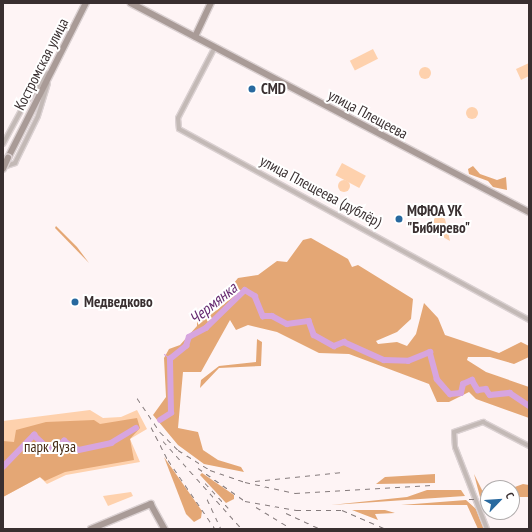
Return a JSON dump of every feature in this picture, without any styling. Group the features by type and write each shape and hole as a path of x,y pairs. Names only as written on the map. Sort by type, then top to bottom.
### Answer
{"main road":[{"name":"Костромская улица","path":"3,168 86,3"},
{"name":"улица Плещеева","path":"131,3 529,212"},
{"path":"195,37 212,3"},
{"path":"91,529 151,504 163,527"}],"street":[{"name":"улица Плещеева (дублёр)","path":"215,47 178,118 180,129 529,320"},
{"path":"3,168 10,167 17,157 38,116 57,58"},
{"path":"3,144 24,105 52,68"},
{"path":"487,529 455,447 454,432 483,422 529,446"}],"green space":[{"path":"373,49 378,59 355,71 350,61"},
{"path":"529,63 529,76 521,80 516,69"},
{"path":"425,67 429,69 431,73 429,77 425,79 421,77 419,73 421,69"},
{"path":"472,107 476,109 478,113 476,117 472,119 468,117 466,113 468,109"},
{"path":"342,163 366,176 359,188 335,175"},
{"path":"473,166 480,174 497,180 506,177 507,190 493,187 488,181 469,174 468,169"},
{"path":"342,180 346,180 350,186 346,192 342,192 338,188 338,184"},
{"path":"437,214 445,219 450,241 429,229"},
{"path":"56,226 77,247 89,263 55,228"},
{"path":"311,238 348,259 352,267 358,265 413,299 411,319 397,332 376,341 378,344 397,342 407,346 416,334 424,303 438,318 445,335 499,353 521,342 529,346 529,357 514,364 490,357 468,357 467,360 486,372 529,387 529,418 476,399 469,392 449,402 437,402 429,384 349,354 319,353 277,332 248,325 236,330 230,320 201,372 183,372 178,428 198,432 203,450 218,460 241,467 244,472 204,464 178,445 153,415 166,397 164,358 169,349 180,345 197,326 197,316 206,308 213,309 238,278 258,275 277,261 287,262 303,240"},
{"path":"257,339 262,342 261,366 219,368 200,388 201,380 219,366 256,362"},
{"name":"парк Яуза","path":"90,410 103,418 121,417 137,410 147,429 130,439 140,462 66,475 47,484 40,477 3,497 3,421"},
{"name":"парк Яуза","path":"137,418 140,428 130,439 134,460 65,472 45,481 40,477 3,497 3,441 14,442 16,430 46,422 94,420 100,424"},
{"path":"164,457 202,511 201,518 194,522 186,514"},
{"path":"202,473 234,495 234,499 226,503 200,475"},
{"path":"435,474 435,483 376,484 385,477"},
{"path":"474,474 480,486 480,497"},
{"path":"520,485 529,485 529,497 520,497"},
{"path":"427,490 461,490 465,496 331,505 407,497"},
{"path":"131,492 133,496 108,506 103,496"},
{"path":"466,500 476,509 484,529 478,529 467,505 401,505"},
{"path":"352,510 385,510 395,513 375,514 378,520"}],"waterway":[{"name":"Чермянка","path":"160,420 171,413 170,359 186,346 189,337 206,328 245,290 255,296 263,316 272,316 287,324 309,321 314,335 334,346 344,342 384,360 408,361 430,352 437,379 450,394 461,393 463,384 472,380 478,390 486,389 490,395 510,393 529,406"},
{"name":"Чермянка","path":"164,354 170,359"},
{"name":"Чермянка","path":"3,467 34,435 48,448 57,449 64,441 79,450 111,443 136,428"}],"railway":[{"path":"137,398 160,432 178,450 210,470 245,482 295,493 432,485"},
{"path":"151,427 168,460 215,529"},
{"path":"163,441 242,529"},
{"path":"198,468 245,501 296,510 342,510 386,529"},
{"path":"255,481 343,472"},
{"path":"205,483 228,508"},
{"path":"207,499 221,529"},
{"path":"469,499 476,499"},
{"path":"256,507 292,529"},
{"path":"286,513 321,529"}],"place":[{"name":"CMD","path":"252,89"},
{"name":"МФЮА УК \"Бибирево\"","path":"399,219"},
{"name":"Медведково","path":"75,302"}]}
